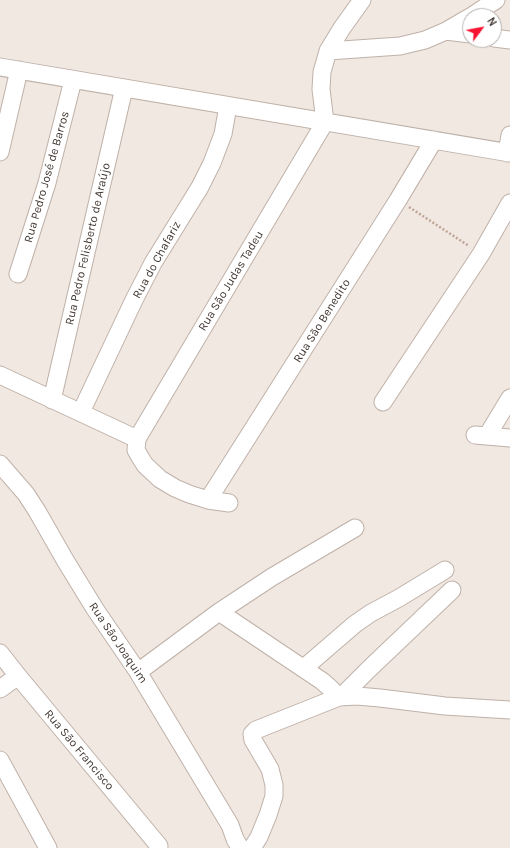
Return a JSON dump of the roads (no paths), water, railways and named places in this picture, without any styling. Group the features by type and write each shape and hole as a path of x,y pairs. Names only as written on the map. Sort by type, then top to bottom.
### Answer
{"street":[{"path":"324,122 321,89 322,72 328,52 342,28 362,0"},
{"path":"484,8 496,0"},
{"path":"328,52 400,46 425,40 462,22"},
{"path":"446,31 462,33"},
{"path":"0,67 508,153 510,136"},
{"path":"0,152 19,70"},
{"name":"Rua Pedro José de Barros","path":"18,274 47,183 74,80"},
{"name":"Rua Pedro Felisberto de Araújo","path":"52,400 124,88"},
{"name":"Rua do Chafariz","path":"81,412 153,263 200,187 212,163 223,134 228,106"},
{"name":"Rua São Judas Tadeu","path":"137,439 324,122"},
{"name":"Rua São Benedito","path":"208,500 398,200 434,140"},
{"path":"383,402 481,254 510,203"},
{"path":"0,375 137,439 136,450 145,466 160,479 182,491 208,500 229,503"},
{"path":"510,398 481,435 510,438"},
{"name":"Rua São Joaquim","path":"0,464 26,494 38,512 95,609 138,672 230,825 240,848"},
{"path":"138,672 219,612 272,577 355,528"},
{"path":"304,668 355,624 371,613 445,570"},
{"path":"252,848 259,837 268,815 274,796 274,785 270,768 253,740 252,734 256,730 340,697 452,590"},
{"path":"219,612 304,668 340,697 380,698 445,706 510,710"},
{"name":"Rua São Francisco","path":"0,653 159,846"},
{"path":"0,690 18,676"},
{"path":"0,760 48,848"}]}
